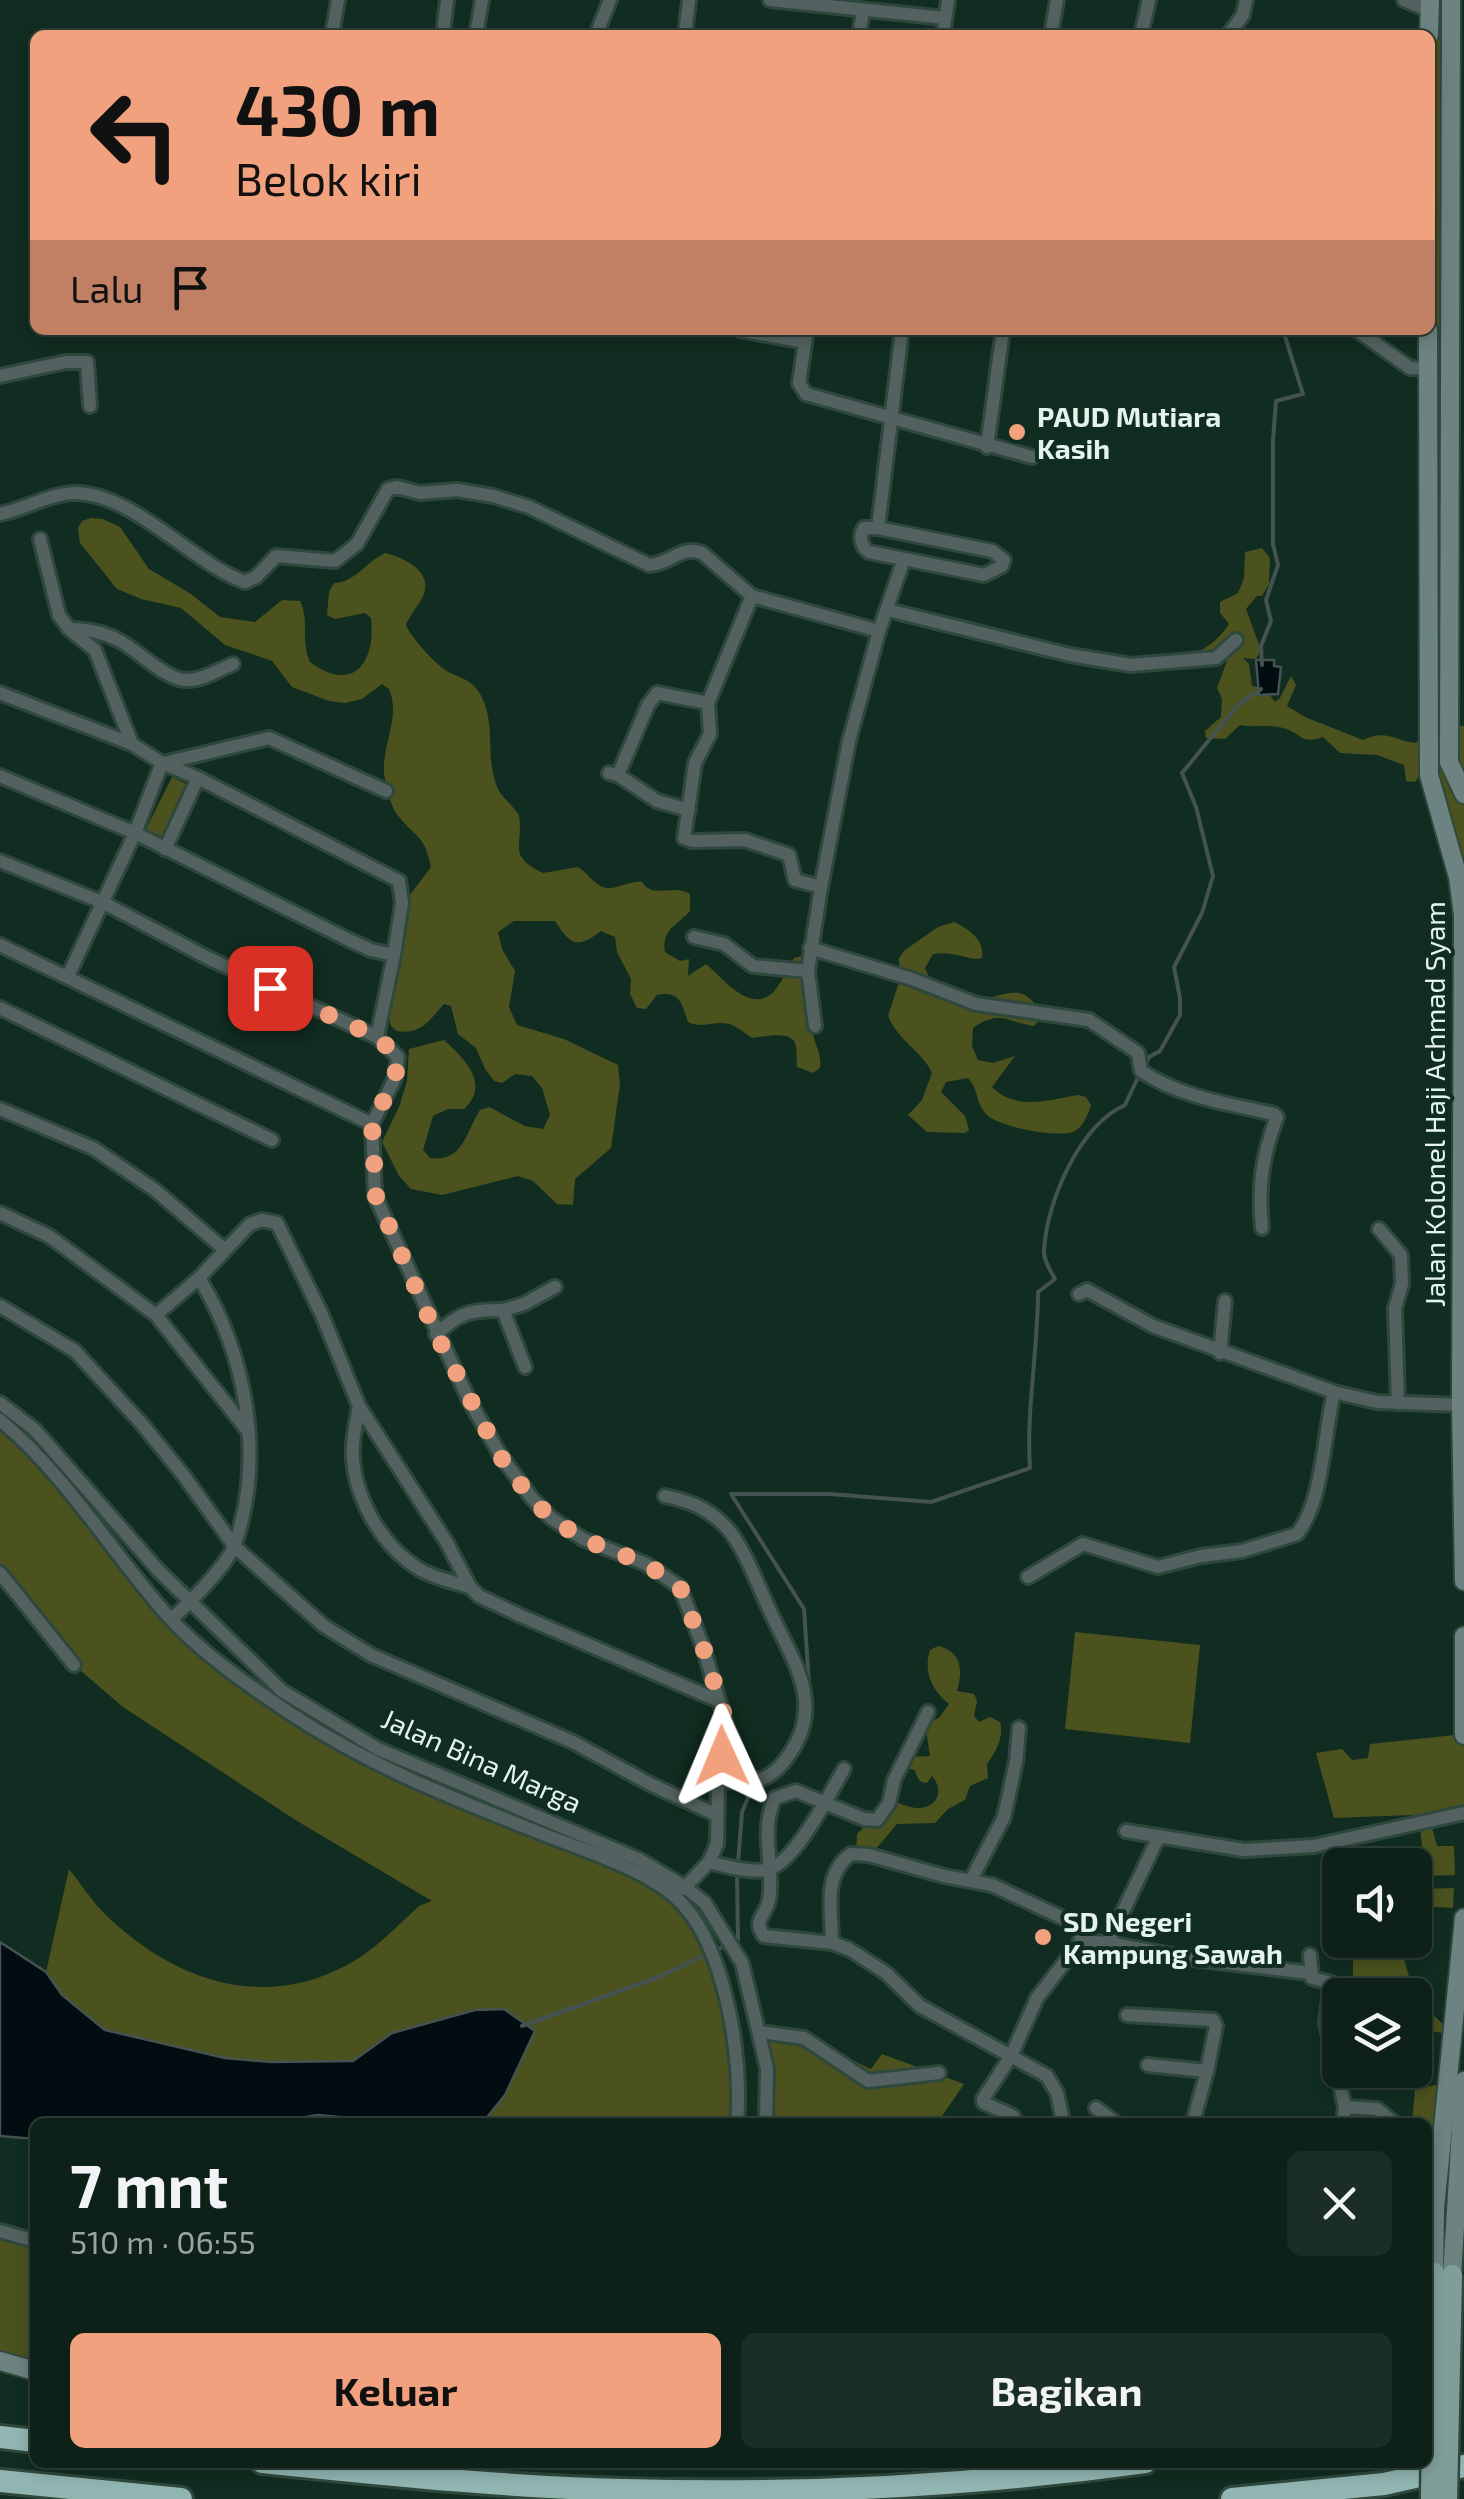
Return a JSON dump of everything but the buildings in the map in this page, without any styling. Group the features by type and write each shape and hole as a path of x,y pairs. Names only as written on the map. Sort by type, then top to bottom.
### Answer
{"highway":[{"path":"1432,2401 1464,2394"},
{"path":"0,2437 30,2440"},
{"path":"1232,2499 1384,2484 1464,2466"},
{"path":"332,2468 566,2488 732,2492 1028,2478 1101,2468"},
{"path":"0,2481 181,2499"}],"main road":[{"path":"1451,5 1457,215 1450,553 1457,725 1450,762 1464,794"},
{"name":"Jalan Kolonel Haji Achmad Syam","path":"1428,335 1429,774 1458,877 1463,914 1464,1582"},
{"path":"1427,554 1450,553"},
{"path":"1464,1636 1464,1735"},
{"path":"1447,2499 1443,2274 1435,2208 1464,1918"},
{"path":"1432,2499 1443,2274 1464,2081"},
{"path":"0,2361 30,2370"}],"street":[{"path":"333,30 338,0"},
{"path":"444,24 447,0"},
{"path":"477,30 482,0"},
{"path":"598,30 610,0"},
{"path":"686,30 689,0"},
{"path":"770,0 946,18"},
{"path":"944,30 948,0"},
{"path":"1052,30 1057,0"},
{"path":"1142,30 1149,0"},
{"path":"1232,30 1246,0"},
{"path":"1404,0 1430,6"},
{"path":"860,30 863,11"},
{"path":"878,528 901,335"},
{"path":"988,446 1003,335"},
{"path":"1364,335 1405,365 1427,369"},
{"path":"806,336 799,383 802,391 889,420 1032,457"},
{"path":"0,376 66,362 87,362 90,406"},
{"path":"0,514 59,495 87,494 153,525 245,582 256,577 276,556 335,561 358,544 388,489 397,487 420,493 458,490 529,507 640,563 656,565 681,551 694,550 752,596 879,631"},
{"path":"864,528 878,528 992,551 1004,560 1002,566 984,575 865,549 861,535 864,528"},
{"path":"40,538 58,615 95,650 132,744"},
{"path":"815,1026 808,971 810,948 849,741 879,631 904,559"},
{"path":"752,596 708,704 710,734 694,764 684,836 686,840 729,838 790,855 795,880 821,888"},
{"path":"888,610 1070,656 1131,665 1216,658 1236,640"},
{"path":"69,629 95,630 117,639 169,677 180,680 202,678 232,664"},
{"path":"0,692 132,744 162,764 198,778 399,881 402,903 377,1037"},
{"path":"689,810 657,801 614,774 656,693 708,704"},
{"path":"162,764 269,738 386,791"},
{"path":"68,976 104,903 162,764"},
{"path":"0,776 134,833 371,950 394,954"},
{"path":"165,850 198,778"},
{"path":"0,860 104,903 208,958 377,1037 398,1057 395,1078 372,1124 376,1196 436,1334 500,1456 530,1497 551,1518 583,1539 646,1564 680,1587 703,1647 726,1730 718,1780 717,1844 709,1862 679,1890 718,1964 737,2053 737,2118"},
{"path":"694,937 730,947 752,966 808,971"},
{"path":"0,945 372,1124"},
{"path":"810,948 912,979 976,1004 1089,1020 1138,1053 1141,1071 1159,1083 1202,1100 1276,1115 1262,1162 1262,1228"},
{"path":"0,1008 272,1140"},
{"path":"0,1109 93,1148 155,1190 224,1249"},
{"path":"0,1213 48,1236 156,1314 248,1432"},
{"path":"156,1314 199,1278 250,1224 262,1220 277,1222 322,1315 358,1406 447,1543 470,1588"},
{"path":"1379,1230 1401,1255 1402,1284 1395,1308 1398,1403"},
{"path":"171,1619 190,1603 235,1547 249,1460 234,1348 199,1278"},
{"path":"436,1334 458,1315 518,1306 555,1287"},
{"path":"1079,1294 1088,1290 1128,1315 1220,1353 1334,1392 1398,1403 1461,1405"},
{"path":"1220,1353 1225,1302"},
{"path":"0,1306 75,1351 113,1390 184,1476 235,1547 324,1626 371,1655 573,1742 717,1815"},
{"path":"503,1310 525,1367"},
{"path":"1028,1577 1083,1544 1158,1567 1242,1551 1296,1534 1315,1495 1334,1392"},
{"name":"Jalan Bina Marga","path":"0,1403 61,1456 190,1603 282,1692 378,1749 622,1851 679,1890"},
{"path":"358,1406 352,1447 356,1473 372,1518 394,1550 423,1571 470,1588 519,1615 718,1700"},
{"name":"Jalan Bina Marga","path":"0,1420 31,1446 171,1619 241,1678 344,1748 392,1773 705,1903 744,1970 767,2068 766,2118"},
{"path":"665,1496 694,1502 728,1528 805,1689 808,1718 802,1736 785,1762 770,1777 749,1782 718,1780"},
{"path":"0,1573 74,1665"},
{"path":"928,1712 894,1780 888,1804 877,1820 871,1822 796,1791 775,1798 768,1814 769,1904 758,1920 764,1936 832,1943 877,1965 920,2006 1047,2076 1057,2093 1062,2118"},
{"path":"971,1880 1004,1817 1016,1762 1018,1728"},
{"path":"709,1862 767,1870 793,1849 844,1769"},
{"path":"1126,1832 1244,1850 1314,1846 1464,1812"},
{"path":"1108,1943 1159,1836"},
{"path":"832,1943 831,1889 836,1867 850,1854 992,1884 1080,1926 1082,1941 1037,1998 1011,2056 983,2099 1013,2116"},
{"path":"1082,1941 1311,1973"},
{"path":"1310,1955 1313,1979 1331,1983 1326,2022 1344,2118"},
{"path":"721,1980 744,1970"},
{"path":"1127,2015 1212,2020 1216,2031 1193,2118"},
{"path":"760,2032 804,2038 868,2081 939,2073"},
{"path":"1148,2066 1207,2071"},
{"path":"1345,2106 1377,2109 1388,2118"},
{"path":"1096,2108 1109,2118"},
{"path":"0,2231 30,2240"}],"green space":[{"path":"1430,0 1451,0 1450,725 1464,726 1464,1575 1463,917 1422,772 1415,782 1406,781 1404,765 1377,755 1340,753 1323,737 1305,739 1278,727 1240,725 1225,739 1206,738 1205,731 1221,717 1222,699 1217,688 1227,661 1155,670 1137,659 1185,656 1214,642 1229,624 1220,613 1220,602 1238,593 1244,578 1245,552 1262,548 1270,558 1269,584 1246,609 1261,650 1256,659 1243,658 1249,664 1252,686 1265,688 1275,702 1291,676 1296,685 1287,706 1363,740 1384,735 1415,743 1428,736 1429,335 1435,335 1435,30 1430,30"},
{"path":"91,518 120,527 149,569 220,617 255,622 282,600 300,601 310,662 338,675 358,669 370,648 372,634 371,618 365,613 335,619 327,615 334,583 348,580 385,553 415,567 425,587 406,625 437,663 469,681 479,692 488,715 496,784 519,815 519,849 524,861 543,873 578,867 604,887 642,882 652,890 690,894 690,911 668,933 665,952 680,961 689,959 688,976 706,964 750,998 769,995 794,958 802,956 816,972 812,1029 820,1068 813,1073 797,1067 795,1044 786,1036 752,1038 730,1024 688,1022 679,1000 671,995 657,995 646,1009 637,1008 615,937 601,931 585,941 574,942 555,921 514,921 498,932 502,949 515,971 509,1007 517,1025 564,1039 618,1065 620,1084 611,1148 575,1179 573,1205 557,1204 533,1181 518,1176 442,1195 411,1189 399,1176 382,1142 407,1081 409,1049 444,1040 466,1063 475,1081 472,1100 464,1109 448,1109 433,1116 423,1150 430,1158 450,1156 457,1151 480,1110 489,1107 525,1126 543,1129 550,1115 542,1088 532,1076 515,1074 502,1083 494,1081 476,1048 458,1034 451,1006 444,1004 413,1031 397,1031 391,1026 386,1011 402,949 406,900 431,867 423,842 396,813 387,790 384,762 393,710 389,689 382,684 362,699 329,701 292,687 272,661 225,645 181,608 117,589 80,543 78,528 82,521"},
{"path":"172,777 190,786 161,842 144,833"},
{"path":"954,922 978,941 982,958 933,954 925,968 931,981 975,1000 1025,995 1042,1017 1034,1026 997,1018 973,1028 972,1046 978,1060 993,1063 1015,1056 992,1087 1022,1101 1086,1097 1091,1105 1075,1131 1043,1133 991,1118 982,1109 968,1078 946,1082 941,1092 965,1116 969,1130 965,1133 927,1132 908,1115 922,1100 932,1073 888,1016 900,979 899,958 938,927"},
{"path":"0,1420 171,1619 235,1673 344,1747 673,1894 718,1965 737,2053 738,2118 486,2118 505,2095 535,2032 504,2009 475,2010 392,2033 353,2061 225,2058 105,2030 62,1995 46,1972 69,1869 108,1917 161,1958 220,1982 251,1987 315,1979 347,1965 419,1906 432,1901 297,1821 123,1707 74,1665 0,1573"},
{"path":"1075,1632 1200,1645 1190,1743 1065,1729"},
{"path":"938,1646 956,1657 960,1669 957,1691 974,1694 974,1716 979,1722 990,1717 1000,1722 1000,1739 987,1764 988,1778 970,1786 965,1800 948,1809 935,1823 897,1824 875,1850 856,1852 857,1834 891,1801 923,1808 937,1798 938,1787 932,1776 927,1783 923,1782 914,1770 904,1767 908,1757 930,1756 925,1723 939,1718 949,1704 928,1673 930,1650"},
{"path":"1464,1734 1464,1813 1334,1818 1316,1753 1342,1749 1352,1760 1368,1758 1370,1744"},
{"path":"1420,1827 1432,1827 1437,1846 1454,1846 1455,1875 1432,1876 1432,1848 1422,1848"},
{"path":"1454,1888 1453,1908 1432,1907 1432,1889"},
{"path":"1353,1958 1404,1958 1409,1978 1353,1978"},
{"path":"1432,2013 1453,2035 1432,2031"},
{"path":"760,2032 804,2038 871,2069 882,2054 964,2084 941,2118 766,2118"},
{"path":"1447,2083 1432,2190 1432,2118 1412,2118 1415,2089"},
{"path":"0,2231 30,2240 30,2370 0,2361"}],"shaded area":[{"path":"1256,660 1274,660 1274,666 1281,667 1278,694 1259,695"},
{"path":"0,1942 46,1972 62,1995 105,2030 225,2058 353,2061 392,2033 475,2010 504,2009 535,2031 505,2095 486,2118 318,2115 30,2118 30,2139 0,2136"}],"waterway":[{"path":"1262,665 1261,646 1271,621 1266,600 1278,565 1273,544 1276,401 1303,394 1285,335"},
{"path":"1145,1065 1149,1057 1160,1051 1180,1015 1174,967 1202,913 1213,876 1196,807 1182,773 1238,705 1261,689"},
{"path":"810,1699 804,1609 731,1494 830,1494 931,1502 1030,1468 1038,1292 1055,1279 1044,1254 1051,1210 1080,1147 1108,1115 1125,1105 1140,1073"},
{"path":"738,1863 742,1812 753,1786"},
{"path":"735,1941 737,1873"},
{"path":"522,2026 656,1978 727,1945"}],"place":[{"name":"PAUD Mutiara Kasih","path":"1017,432"},
{"name":"SD Negeri Kampung Sawah","path":"1043,1937"}],"route":[{"path":"270,988 377,1037 398,1057 395,1078 372,1124 376,1196 436,1334 500,1456 530,1497 551,1518 583,1539 632,1557 680,1587 726,1721 722,1756"}]}
